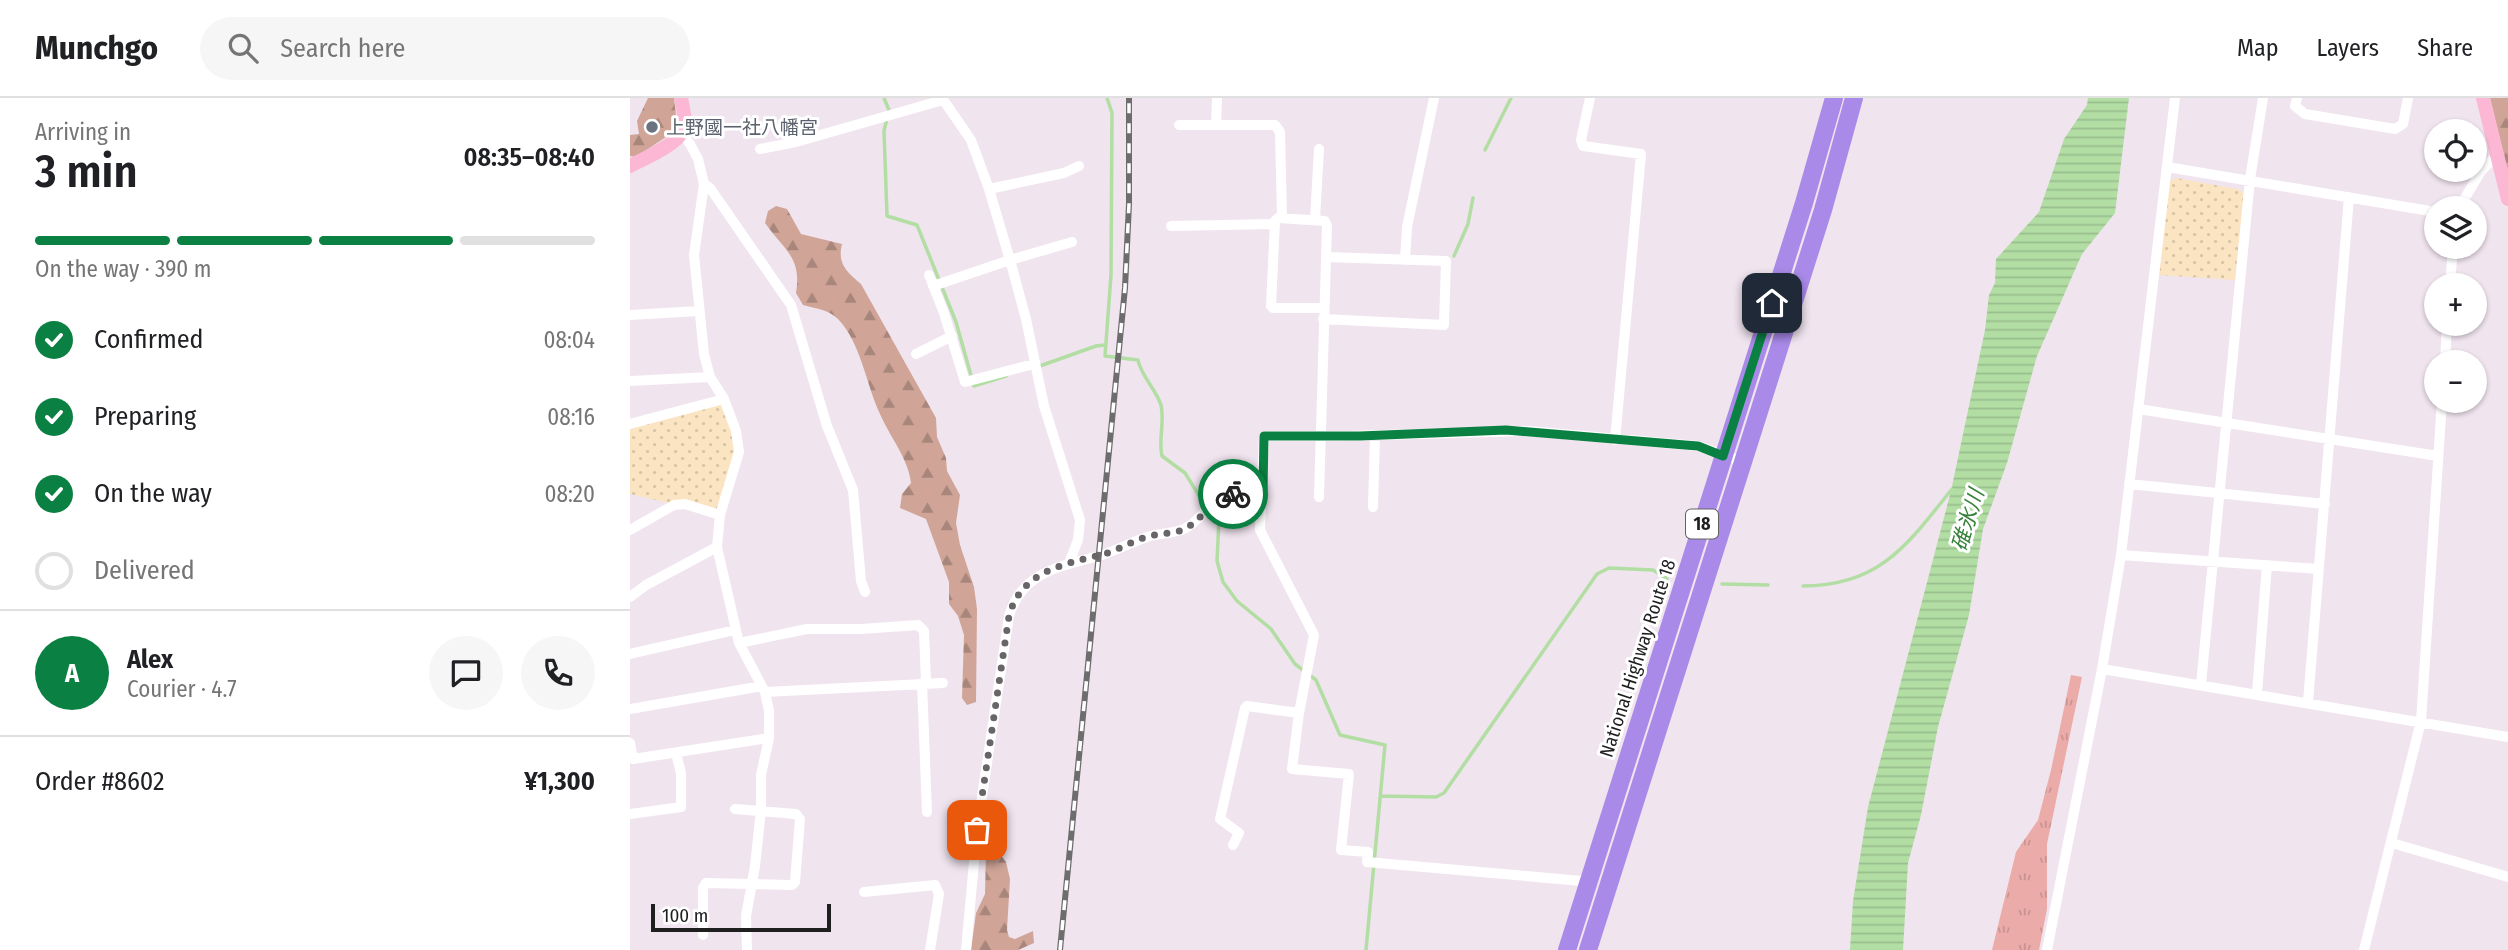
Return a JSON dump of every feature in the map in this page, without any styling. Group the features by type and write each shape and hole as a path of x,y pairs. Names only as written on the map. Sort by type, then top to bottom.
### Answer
{"highway":[{"name":"National Highway Route 18","path":"1567,950 1804,203 1834,98"},
{"name":"18","path":"1587,950 1823,210 1854,98"}],"street":[{"path":"630,166 682,134 684,114 681,98"},
{"path":"1216,125 1217,98"},
{"path":"1405,260 1407,227 1434,98"},
{"path":"1590,98 1581,140 1583,146 1642,155 1615,440"},
{"path":"2047,950 2102,669 2121,555 2175,98"},
{"path":"2201,684 2250,179 2263,98"},
{"path":"2297,98 2295,106 2305,114 2395,129 2403,124 2408,98"},
{"path":"2483,98 2508,199"},
{"path":"760,149 796,142 942,99 971,140 989,189 1026,318 1044,407 1080,520 1078,540 1069,564"},
{"path":"1179,125 1275,125 1280,132 1273,308 1444,325 1446,261 1326,257"},
{"path":"682,134 698,159 704,184 694,255 704,354 710,377 724,399 736,431 739,452 720,515 717,547 739,643 764,689 769,711 769,738 761,775 761,810 755,866 746,916 747,950"},
{"path":"1315,219 1319,149"},
{"path":"2466,196 2481,171 2496,156"},
{"path":"989,189 1064,173 1079,166"},
{"path":"2167,167 2424,210"},
{"path":"704,184 710,188 791,305 827,426 853,490 861,581 865,592"},
{"path":"2308,702 2349,197"},
{"path":"1171,226 1315,219 1325,221 1327,226 1318,497"},
{"path":"933,286 1072,242"},
{"path":"929,275 952,336 965,382 1034,364"},
{"path":"630,316 699,311"},
{"path":"916,354 952,336"},
{"path":"630,381 710,377"},
{"path":"630,424 724,399"},
{"path":"2138,409 2438,456"},
{"path":"2364,950 2421,721 2441,413"},
{"path":"1609,884 1367,862 1368,852 1341,850 1349,774 1292,769 1298,713 1314,635 1260,530 1264,436 1375,436 1506,430 1698,446 1743,462"},
{"path":"1373,507 1375,436"},
{"path":"2129,484 2325,504"},
{"path":"966,950 977,830 1009,616 1017,594 1037,576 1148,536 1176,532 1195,523 1212,503 1226,495 1263,490"},
{"path":"630,530 674,505 685,504 720,515"},
{"path":"630,597 646,584 717,547"},
{"path":"2121,555 2319,569"},
{"path":"2257,694 2267,565"},
{"path":"739,643 807,629 918,625 924,631 927,812"},
{"path":"630,654 735,629"},
{"path":"2102,669 2508,737"},
{"path":"630,709 764,689 943,683"},
{"path":"1233,845 1239,833 1220,819 1245,708 1247,706 1298,713"},
{"path":"630,743 633,759 769,738"},
{"path":"630,814 681,807 681,774 676,753"},
{"path":"703,935 703,888 706,883 792,885 795,882 800,819 796,814 735,809"},
{"path":"2392,842 2508,877"},
{"path":"864,892 935,885 939,894 930,950"}],"green space":[{"name":"上野國一社八幡宮","path":"648,98 674,98 677,124 669,135 636,157 630,156 630,135 639,134 637,121"},
{"path":"2490,98 2508,98 2508,174"},
{"path":"776,206 787,209 801,234 842,244 841,257 844,267 861,284 936,418 937,437 946,458 947,471 960,495 956,523 960,545 974,587 977,609 976,702 967,705 962,698 964,635 958,616 949,604 949,582 926,519 900,508 902,494 911,483 906,465 880,414 858,352 846,329 830,313 803,305 796,293 794,262 765,223 768,211"},
{"path":"2071,675 2082,677 2047,844 2047,909 2039,950 1992,950 2016,852 2038,820"},
{"path":"987,809 996,849 1006,862 1010,879 1007,930 1009,937 1015,939 1033,931 1034,943 1018,950 971,950 976,913 985,894"}],"shaded area":[{"path":"2176,178 2237,189 2244,193 2235,280 2159,275 2169,182"},
{"path":"724,399 738,441 720,515 630,494 630,424"}],"water":[{"name":"碓氷川","path":"2088,98 2129,98 2115,213 2082,254 2037,356 2007,463 1983,529 1969,615 1938,727 1921,815 1908,863 1903,950 1850,950 1853,901 1868,807 1951,491 1985,330 1989,295 1995,283 1996,259 2039,212 2064,139 2087,105"}],"waterway":[{"path":"884,98 889,110 884,131 887,216 917,225 956,322 974,386 1006,376"},
{"path":"1107,98 1112,113 1111,275 1105,356 1138,360 1142,372 1159,399 1162,411 1162,456 1185,473 1203,502 1219,519 1217,561 1223,582 1237,601 1271,629 1295,664 1316,680 1340,735 1385,745 1366,950"},
{"path":"1485,150 1511,98"},
{"path":"1454,256 1468,224 1473,198"},
{"path":"1037,367 1105,345"},
{"path":"1803,586 1853,579 1872,570 1906,544 1952,489"},
{"path":"1381,796 1436,797 1444,793 1597,574 1609,568 1653,570 1667,579"},
{"path":"1722,584 1768,585"}],"railway":[{"path":"1060,950 1125,288 1129,204 1129,98"}],"way so far":[{"path":"977,830 1009,616 1017,594 1037,576 1148,536 1185,528 1195,523 1212,503 1233,494"}],"place":[{"name":"上野國一社八幡宮","path":"652,127"}],"route":[{"path":"1233,494 1263,490 1264,436 1529,431 1698,446 1723,456 1772,303"}]}
